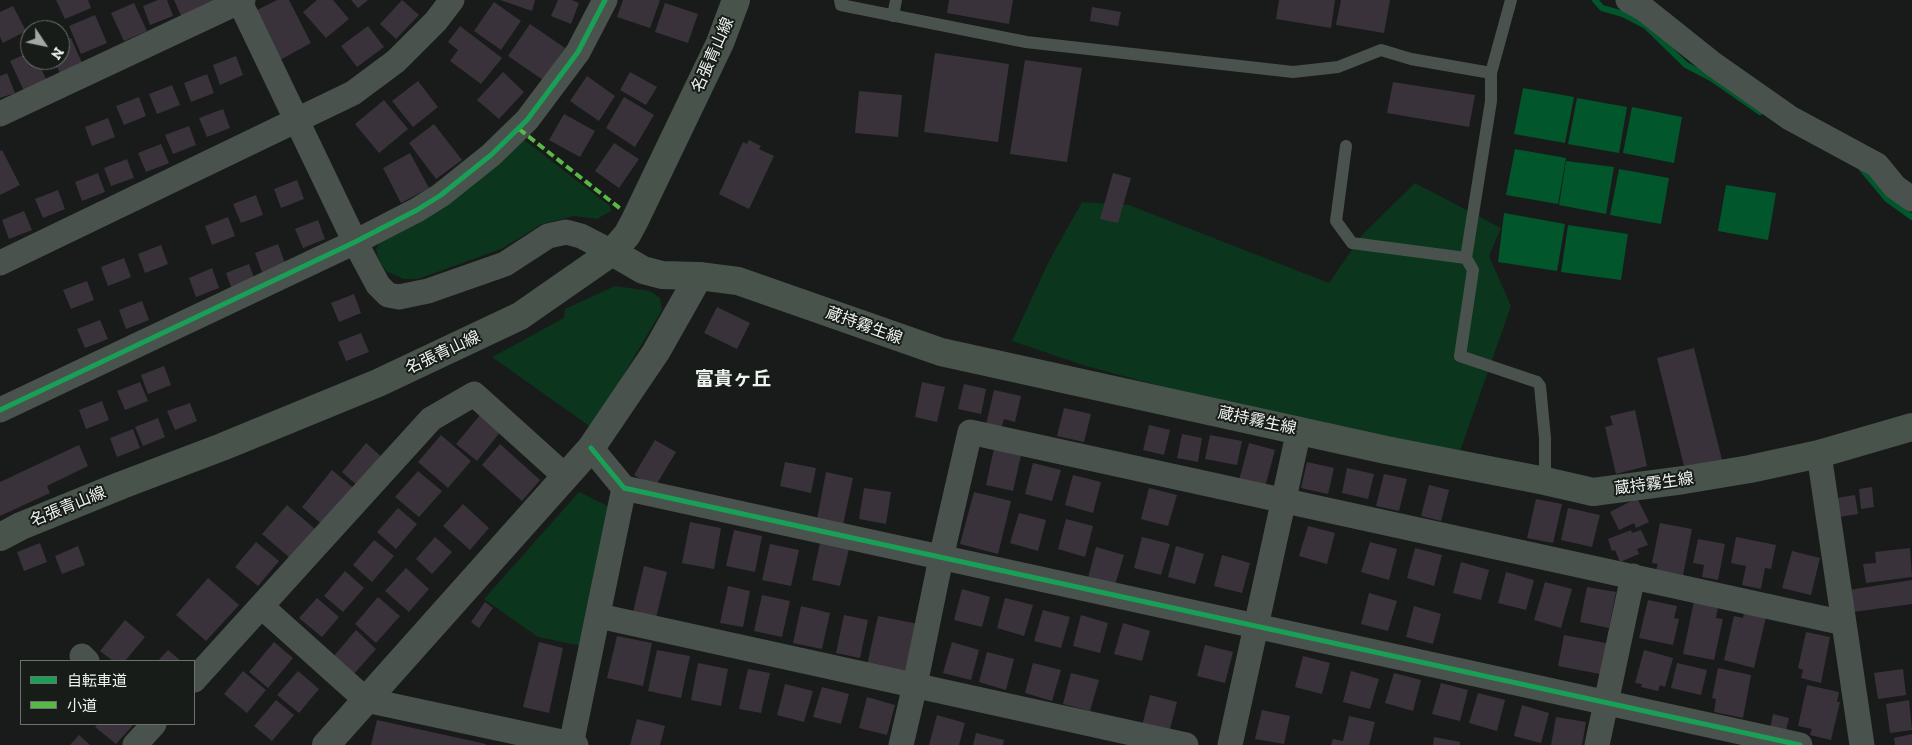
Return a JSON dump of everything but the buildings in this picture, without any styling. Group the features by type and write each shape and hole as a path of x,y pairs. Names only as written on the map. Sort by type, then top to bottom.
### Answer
{"main road":[{"name":"名張青山線","path":"0,538 21,526 378,383 520,316 612,252 627,235 635,220 720,44 736,0"},
{"name":"蔵持霧生線","path":"612,252 643,270 662,274 738,281 941,352 1386,450 1545,480 1593,492 1684,480 1819,454 1912,426"}],"street":[{"path":"0,263 353,93 377,77 418,40 452,0"},
{"path":"0,410 355,242 441,195 491,155 518,129 555,85 578,52 605,0"},
{"path":"1628,0 1644,10 1713,64 1790,118 1877,165 1895,186 1912,200"},
{"path":"0,114 241,1 355,242 378,285 388,295 399,297 428,291 506,264 548,236 566,232 581,236 612,252"},
{"path":"326,745 591,448 656,352 699,276"},
{"path":"195,679 431,419 474,394 566,477"},
{"path":"1230,745 1299,430"},
{"path":"901,745 970,432 1844,623"},
{"path":"591,448 624,488 1800,745"},
{"path":"1819,454 1862,745"},
{"path":"261,606 366,700 573,745 624,488"},
{"path":"1597,745 1633,576"},
{"path":"599,616 1186,745"},
{"path":"135,745 153,725"}],"lane":[{"path":"840,0 842,6 1026,42 1293,72 1338,68 1381,50 1411,59 1491,73"},
{"path":"893,16 896,0"},
{"path":"1511,0 1491,73 1491,102 1466,258 1473,270 1460,356 1537,382 1540,386 1545,438 1545,480"},
{"path":"1346,146 1336,221 1352,243 1466,258"}],"shaded area":[{"path":"1523,88 1574,97 1565,143 1514,134"},
{"path":"1577,98 1627,107 1619,153 1568,144"},
{"path":"1632,107 1682,117 1674,163 1623,153"},
{"path":"523,139 610,206 611,211 597,219 574,216 542,224 501,249 418,279 404,279 386,271 379,260 376,249 380,242"},
{"path":"1515,149 1566,158 1558,204 1506,195"},
{"path":"1566,161 1614,167 1606,214 1559,205"},
{"path":"1619,169 1669,178 1661,224 1610,215"},
{"path":"1415,183 1501,228 1489,256 1511,306 1459,454 1247,409 1086,366 1012,341 1049,261 1082,202 1129,205 1329,283 1362,235"},
{"path":"1726,185 1776,193 1768,240 1718,231"},
{"path":"1504,213 1565,224 1557,271 1498,262"},
{"path":"1568,225 1628,234 1621,280 1561,272"},
{"path":"615,286 650,291 660,298 662,310 592,428 492,357 564,318 565,309"},
{"path":"579,492 610,507 582,646 538,637 484,599"}],"waterway":[{"path":"1595,0 1602,8 1623,14 1646,26 1686,65 1711,78 1760,112"},
{"path":"1862,169 1887,199 1912,217"}],"marked path":[{"path":"519,129 622,210"}],"cycle path":[{"path":"0,410 355,242 417,210 441,195 491,155 527,120 578,52 605,0"},
{"path":"591,448 624,488 1800,745"}],"district":[{"name":"富貴ヶ丘","path":"733,380"}]}
